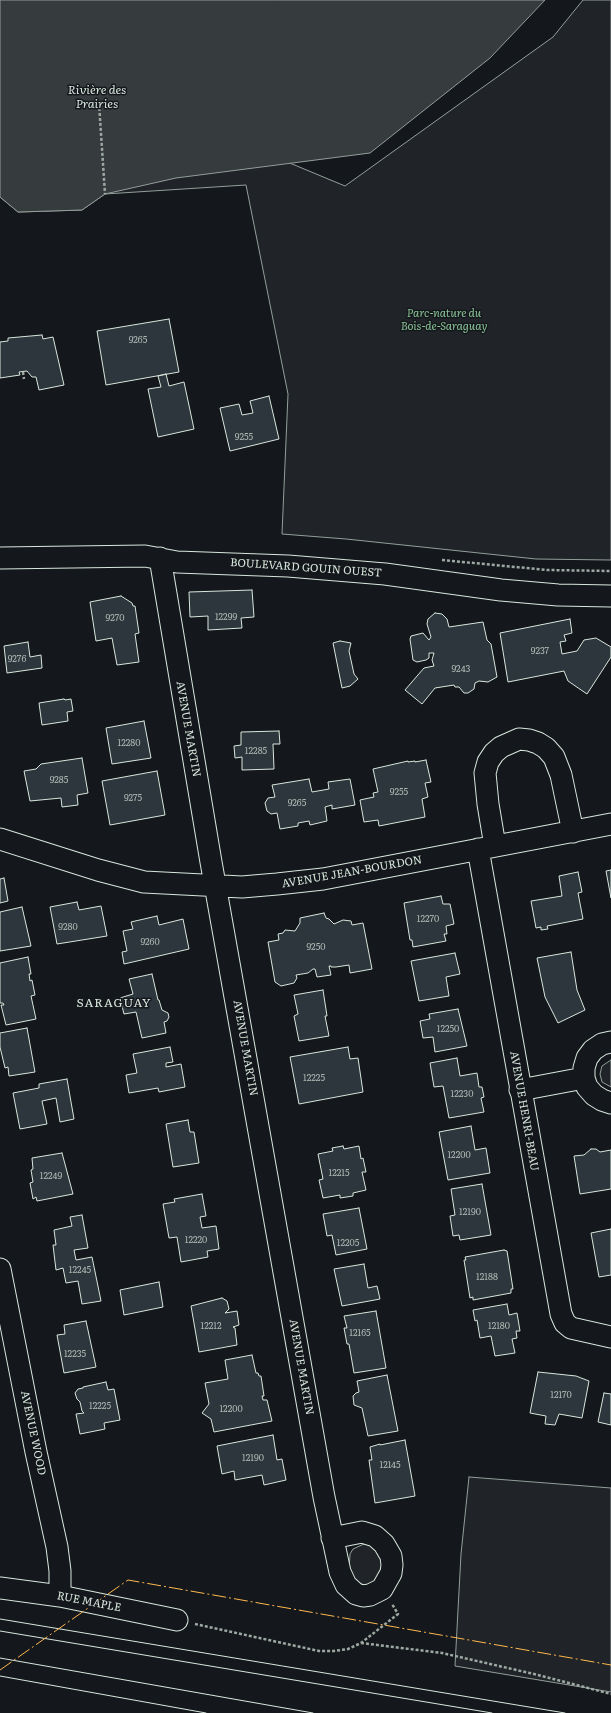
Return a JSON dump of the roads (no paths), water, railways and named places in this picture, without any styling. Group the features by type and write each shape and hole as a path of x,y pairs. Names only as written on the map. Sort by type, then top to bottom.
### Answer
{"street":[{"name":"BOULEVARD GOUIN OUEST","path":"0,558 109,555 145,556 177,562 260,564 354,571 501,590 558,595 611,596"},
{"name":"AVENUE MARTIN","path":"160,558 216,885 332,1538"},
{"name":"AVENUE HENRI-BEAU","path":"573,832 560,772 554,757 546,748 529,740 519,739 505,744 488,762 485,773 488,804 487,848 520,1090 561,1314 565,1323 571,1328 611,1337"},
{"name":"AVENUE JEAN-BOURDON","path":"0,839 128,879 159,883 242,886 304,882 611,824"},
{"path":"611,1042 602,1044 590,1054 584,1068 584,1078 587,1088 594,1095 611,1103"},
{"path":"520,1090 584,1078"},
{"name":"AVENUE WOOD","path":"0,1269 58,1553 60,1596"},
{"name":"RUE MAPLE","path":"0,1588 60,1596 177,1620"}],"water":[{"name":"Rivière des Prairies","path":"0,0 545,0 490,58 370,153 176,178 105,194 82,210 18,212 0,197"}],"tram line":[{"path":"0,1619 565,1713"},
{"path":"0,1631 492,1713"},
{"path":"0,1658 313,1713"},
{"path":"0,1676 206,1713"}],"district":[{"name":"SARAGUAY","path":"114,1003"}],"park label":[{"name":"Parc-nature du Bois-de-Saraguay","path":"444,320"}]}
